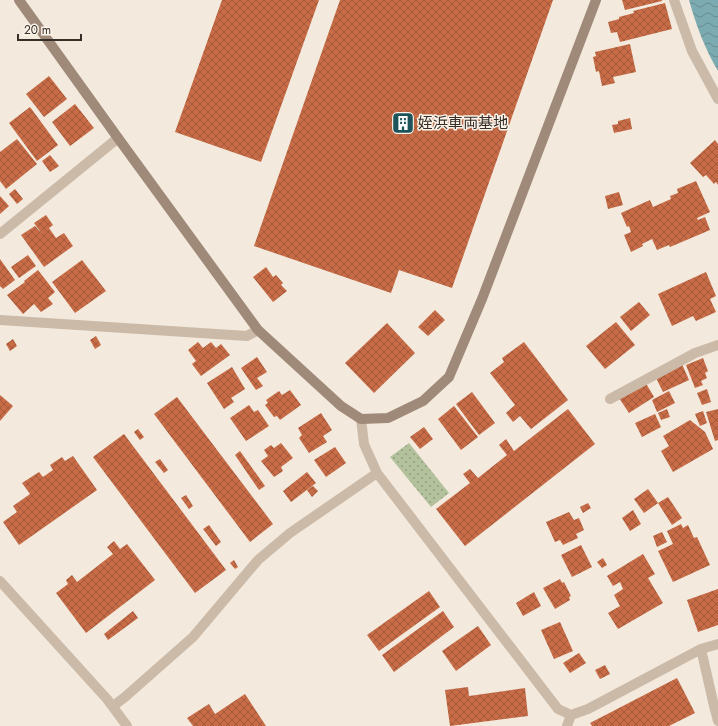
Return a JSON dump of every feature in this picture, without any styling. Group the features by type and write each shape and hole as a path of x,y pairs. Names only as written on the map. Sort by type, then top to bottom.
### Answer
{"street":[{"path":"19,0 258,330 341,406 361,419 388,418 423,401 449,377 485,291 596,0"},
{"path":"674,0 692,51 718,99"},
{"path":"0,234 118,138"},
{"path":"0,320 247,336 258,330"},
{"path":"610,399 695,353 718,345"},
{"path":"361,419 364,444 377,472 558,709 571,715 588,710 701,649 718,644"},
{"path":"113,706 193,637 258,560 290,533 377,472"},
{"path":"0,581 113,706 127,726"},
{"path":"701,649 718,721"},
{"path":"567,726 571,715"}],"green space":[{"path":"409,443 449,493 431,507 390,457"}],"water":[{"path":"689,0 718,0 718,71 701,37"}],"building":[{"path":"222,0 319,0 261,162 175,132"},
{"name":"姪浜車両基地","path":"340,0 553,0 452,288 399,270 391,293 254,246"},
{"path":"622,0 662,0 662,1 625,10"},
{"path":"665,3 672,29 620,42 617,32 611,33 608,22 634,13 633,11"},
{"path":"630,44 636,72 613,77 615,83 602,86 599,71 596,72 593,57 596,56 595,52"},
{"path":"49,76 67,99 44,117 26,94"},
{"path":"75,104 94,128 70,146 52,122"},
{"path":"30,107 58,145 37,161 9,123"},
{"path":"630,118 632,129 614,133 612,125 618,124 618,121"},
{"path":"17,139 37,164 6,189 0,181 0,152"},
{"path":"715,140 718,144 718,185 716,182 714,184 706,175 703,177 690,163"},
{"path":"50,155 59,166 50,172 42,161"},
{"path":"696,181 710,212 697,218 698,220 705,217 710,230 670,247 669,245 657,250 652,239 642,244 643,246 631,252 624,235 631,232 629,226 627,227 621,213 650,200 653,207 671,199 670,196 678,193 677,189"},
{"path":"15,189 23,199 17,204 9,194"},
{"path":"619,192 623,205 608,209 605,196"},
{"path":"0,196 9,206 0,214"},
{"path":"46,215 53,225 49,228 56,238 64,233 73,246 44,267 21,235 35,226 42,234 34,223"},
{"path":"28,255 36,266 19,278 11,267"},
{"path":"0,259 15,280 3,289 0,286"},
{"path":"82,260 106,291 75,313 52,282"},
{"path":"266,267 273,277 276,275 283,283 281,285 287,291 273,302 253,277"},
{"path":"38,270 55,292 48,298 53,304 41,312 34,304 23,314 7,295"},
{"path":"706,272 716,296 710,299 716,312 696,321 693,316 672,326 658,294"},
{"path":"639,302 650,315 631,331 620,317"},
{"path":"435,310 445,320 428,336 418,327"},
{"path":"616,322 635,345 605,369 586,346"},
{"path":"387,323 415,353 374,393 345,363"},
{"path":"96,336 101,345 95,349 90,340"},
{"path":"13,339 17,346 10,351 6,344"},
{"path":"198,342 203,348 211,342 216,348 221,344 230,355 201,376 192,364 196,361 188,350"},
{"path":"524,342 568,400 531,429 520,416 513,422 506,413 515,405 490,373 504,362 502,358"},
{"path":"257,357 267,372 257,378 263,386 256,390 241,368"},
{"path":"703,358 708,371 705,373 707,378 701,381 703,385 695,388 686,365"},
{"path":"682,364 689,380 663,392 655,376"},
{"path":"232,367 245,389 231,398 234,402 224,409 207,383"},
{"path":"644,380 654,397 629,413 619,398"},
{"path":"707,389 711,402 702,405 697,393"},
{"path":"290,390 301,405 280,420 277,416 274,417 265,405 268,403 266,400 279,391 282,395"},
{"path":"669,391 675,403 657,412 652,400"},
{"path":"472,392 495,423 479,435 456,404"},
{"path":"0,395 13,406 0,421"},
{"path":"177,397 273,524 250,542 154,414"},
{"path":"249,405 254,412 258,410 269,426 246,441 230,418"},
{"path":"454,406 478,437 461,450 438,419"},
{"path":"568,409 595,444 465,546 436,509 470,483 463,474 470,469 478,478 507,455 499,445 506,439 514,451"},
{"path":"667,409 670,417 661,420 658,413"},
{"path":"718,409 718,440 715,441 706,412"},
{"path":"703,411 707,423 700,426 695,414"},
{"path":"321,413 332,430 323,436 327,442 309,453 299,438 302,435 298,428"},
{"path":"655,414 661,427 642,437 635,423"},
{"path":"690,420 705,432 713,449 673,472 661,451 669,446 663,436"},
{"path":"424,427 433,439 420,449 410,437"},
{"path":"138,429 144,437 140,440 134,432"},
{"path":"124,434 226,570 195,593 93,457"},
{"path":"281,443 293,458 281,467 283,471 274,477 261,461 268,456 264,450 271,445 274,448"},
{"path":"335,447 346,463 326,477 314,460"},
{"path":"240,451 265,486 259,490 235,455"},
{"path":"73,456 97,490 19,545 3,522 17,512 13,506 30,494 22,483 39,472 43,477 53,470 50,465 62,457 65,461"},
{"path":"160,459 168,470 164,473 155,462"},
{"path":"307,472 316,483 291,502 283,491"},
{"path":"313,486 318,491 312,497 307,490"},
{"path":"648,489 658,503 644,513 634,499"},
{"path":"186,495 193,506 189,509 181,498"},
{"path":"668,497 682,518 672,525 658,503"},
{"path":"588,503 591,508 583,513 580,507"},
{"path":"633,510 641,524 630,531 622,518"},
{"path":"569,512 574,520 579,518 584,530 576,534 578,538 563,545 560,540 555,542 546,522"},
{"path":"681,524 683,528 688,525 694,538 697,537 710,565 673,582 658,551 673,544 667,531"},
{"path":"209,525 221,542 216,546 203,529"},
{"path":"662,532 667,542 657,547 653,536"},
{"path":"114,541 120,549 127,544 155,580 86,633 56,593 68,584 66,580 72,575 77,582 113,554 107,547"},
{"path":"581,545 592,567 572,577 561,555"},
{"path":"643,554 655,574 648,578 663,603 618,629 608,613 620,606 614,595 623,589 620,582 613,586 607,576"},
{"path":"603,558 607,565 602,568 597,562"},
{"path":"234,560 238,567 235,569 230,563"},
{"path":"560,579 562,583 564,582 571,596 569,597 570,600 555,609 543,588"},
{"path":"718,589 718,625 698,632 687,600"},
{"path":"429,591 440,607 379,651 367,635"},
{"path":"534,592 541,606 523,616 516,603"},
{"path":"133,611 138,618 108,640 104,634"},
{"path":"443,611 454,627 394,672 382,655"},
{"path":"560,622 573,651 554,659 541,630"},
{"path":"478,626 491,645 456,671 442,651"},
{"path":"579,653 586,663 570,673 563,663"},
{"path":"605,665 610,674 600,679 595,670"},
{"path":"677,678 695,713 669,726 592,726 590,723"},
{"path":"468,687 469,696 525,688 528,716 450,726 445,690"},
{"path":"245,694 266,726 193,726 187,718 209,704 215,714"}],"place":[{"name":"姪浜車両基地","path":"403,123"}]}
